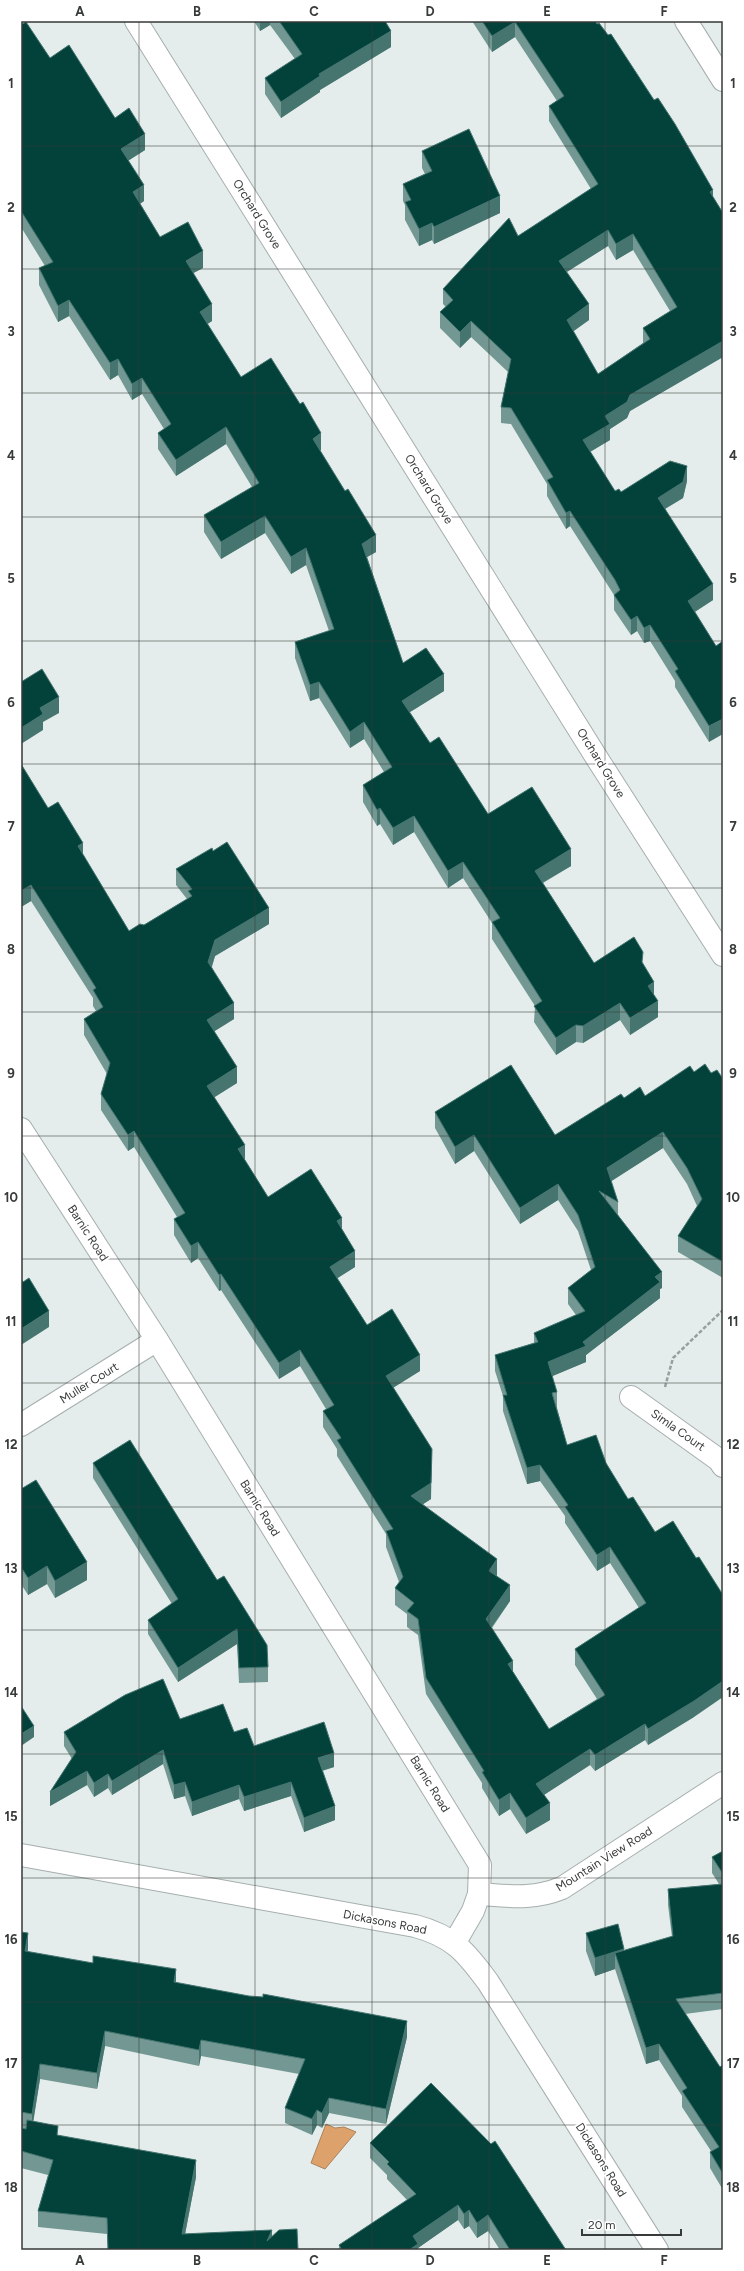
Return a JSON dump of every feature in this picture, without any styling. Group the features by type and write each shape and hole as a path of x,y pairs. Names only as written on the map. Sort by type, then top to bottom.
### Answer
{"street":[{"name":"Orchard Grove","path":"136,21 600,763 723,955"},
{"path":"686,21 723,80"},
{"name":"Barnic Road","path":"21,1129 157,1340 480,1865 479,1894"},
{"name":"Muller Court","path":"21,1425 157,1340"},
{"name":"Simla Court","path":"631,1397 719,1460 723,1466"},
{"name":"Mountain View Road","path":"479,1894 518,1897 544,1895 562,1888 723,1783"},
{"name":"Dickasons Road","path":"21,1855 415,1926 434,1931 455,1942 488,1982 657,2250"},
{"path":"455,1942 473,1911 479,1894"}],"path":[{"path":"657,1415 673,1358 723,1310"}],"shaded area":[{"path":"326,2124 335,2128 344,2127 356,2132 325,2169 311,2163"}],"building":[{"path":"279,21 385,21 391,31 319,74 320,76 281,102 265,78 302,54"},
{"path":"482,21 595,21 597,24 599,23 608,35 611,34 654,100 658,98 675,124 713,190 710,192 723,213 723,341 630,395 627,402 605,416 610,424 583,440 615,491 619,489 621,492 670,461 687,466 683,482 658,498 713,584 688,601 716,646 723,641 723,719 709,726 675,671 678,669 650,625 644,628 637,616 631,620 614,595 620,590 615,580 570,511 566,513 547,480 553,477 511,408 501,407 511,359 471,321 460,332 440,312 453,300 443,289 509,218 518,236 598,184 549,106 564,96 515,22 492,36","holes":["608,230 616,244 633,234 677,307 643,328 650,339 598,374 567,320 589,304 559,261"]},
{"path":"26,22 50,58 69,45 115,118 129,108 145,134 121,149 144,185 133,192 160,237 188,222 203,251 186,261 212,304 200,312 241,377 271,358 300,404 303,402 321,433 313,439 345,491 348,489 376,535 362,544 403,663 426,648 444,674 402,701 430,743 439,737 488,814 532,787 571,849 535,871 594,963 634,937 643,952 642,962 654,982 648,986 658,1001 630,1018 620,1003 583,1026 576,1025 556,1038 534,1006 542,1001 492,922 500,918 463,862 448,871 414,816 393,828 380,808 377,810 363,785 392,767 364,722 350,732 319,682 310,685 295,642 334,629 306,548 291,557 265,516 221,542 204,515 259,483 226,427 176,460 158,433 171,424 142,378 132,384 118,359 110,363 69,300 58,306 39,268 53,262 21,211 21,25"},
{"path":"469,129 500,196 434,227 432,223 419,229 405,202 411,200 403,184 432,171 422,151"},
{"path":"42,669 59,697 40,708 43,714 21,728 21,682"},
{"path":"21,764 48,808 58,802 83,843 78,846 129,931 140,924 144,925 192,896 188,891 192,889 176,869 212,848 213,851 227,842 269,908 215,940 208,962 234,1003 207,1020 237,1067 207,1086 245,1145 238,1149 268,1197 311,1169 342,1218 337,1221 355,1251 330,1267 367,1325 392,1309 420,1355 386,1376 432,1449 431,1483 411,1496 497,1559 489,1571 510,1585 486,1619 513,1661 508,1664 549,1729 605,1695 575,1649 646,1603 610,1547 597,1555 565,1507 568,1505 540,1465 527,1468 503,1395 507,1395 495,1355 538,1342 534,1333 585,1311 568,1288 595,1267 578,1215 558,1184 520,1208 474,1135 455,1147 435,1112 511,1065 555,1135 621,1094 624,1098 640,1087 645,1096 690,1066 694,1072 705,1064 711,1073 717,1070 723,1079 723,1262 678,1236 702,1199 687,1168 663,1132 607,1168 618,1202 599,1191 662,1272 655,1277 660,1282 583,1342 586,1346 548,1362 557,1392 552,1393 567,1445 596,1435 606,1463 628,1499 633,1497 655,1532 673,1521 696,1558 699,1557 723,1595 723,1681 694,1701 648,1729 645,1724 595,1755 590,1749 536,1784 550,1803 526,1818 510,1793 499,1800 482,1772 484,1771 426,1678 418,1619 407,1611 414,1603 395,1588 403,1577 386,1531 393,1529 337,1440 341,1438 323,1411 334,1405 300,1350 279,1363 221,1274 219,1275 198,1242 191,1246 174,1219 185,1213 134,1131 128,1135 101,1094 110,1063 84,1019 103,1007 93,990 96,988 31,885 21,891"},
{"path":"29,1278 49,1311 21,1329 21,1279 23,1282"},
{"path":"130,1440 217,1580 224,1576 267,1645 268,1667 239,1668 237,1629 178,1668 148,1620 178,1599 93,1463"},
{"path":"36,1480 87,1562 55,1581 47,1566 28,1578 21,1567 21,1489"},
{"path":"163,1679 180,1719 223,1704 234,1732 247,1728 254,1746 324,1722 334,1753 318,1758 335,1806 304,1818 291,1782 244,1797 239,1785 192,1802 185,1782 174,1785 163,1750 112,1781 108,1774 94,1783 87,1771 50,1792 76,1752 64,1732 125,1695"},
{"path":"21,1706 34,1726 21,1734"},
{"path":"723,1851 723,1874 712,1857"},
{"path":"723,1884 723,1993 676,1999 720,2067 723,2065 723,2174 710,2152 719,2147 682,2091 687,2088 659,2044 646,2048 615,1953 673,1936 668,1889"},
{"path":"618,1924 624,1949 595,1958 586,1933"},
{"path":"21,1932 28,1933 25,1951 93,1963 93,1956 176,1969 174,1982 249,1996 263,1997 263,1994 407,2021 386,2109 329,2098 322,2113 317,2110 312,2119 285,2108 305,2059 201,2040 199,2050 105,2031 97,2073 40,2064 32,2114 21,2112"},
{"path":"431,2083 491,2144 495,2141 566,2250 510,2250 488,2215 477,2223 469,2210 464,2214 458,2205 413,2236 418,2244 409,2250 342,2250 339,2245 416,2194 387,2164 389,2162 370,2143"},
{"path":"27,2120 58,2126 57,2135 196,2160 182,2234 272,2230 267,2241 279,2230 297,2229 298,2250 108,2250 107,2218 38,2211 53,2160 21,2151 21,2128 26,2129"}]}
